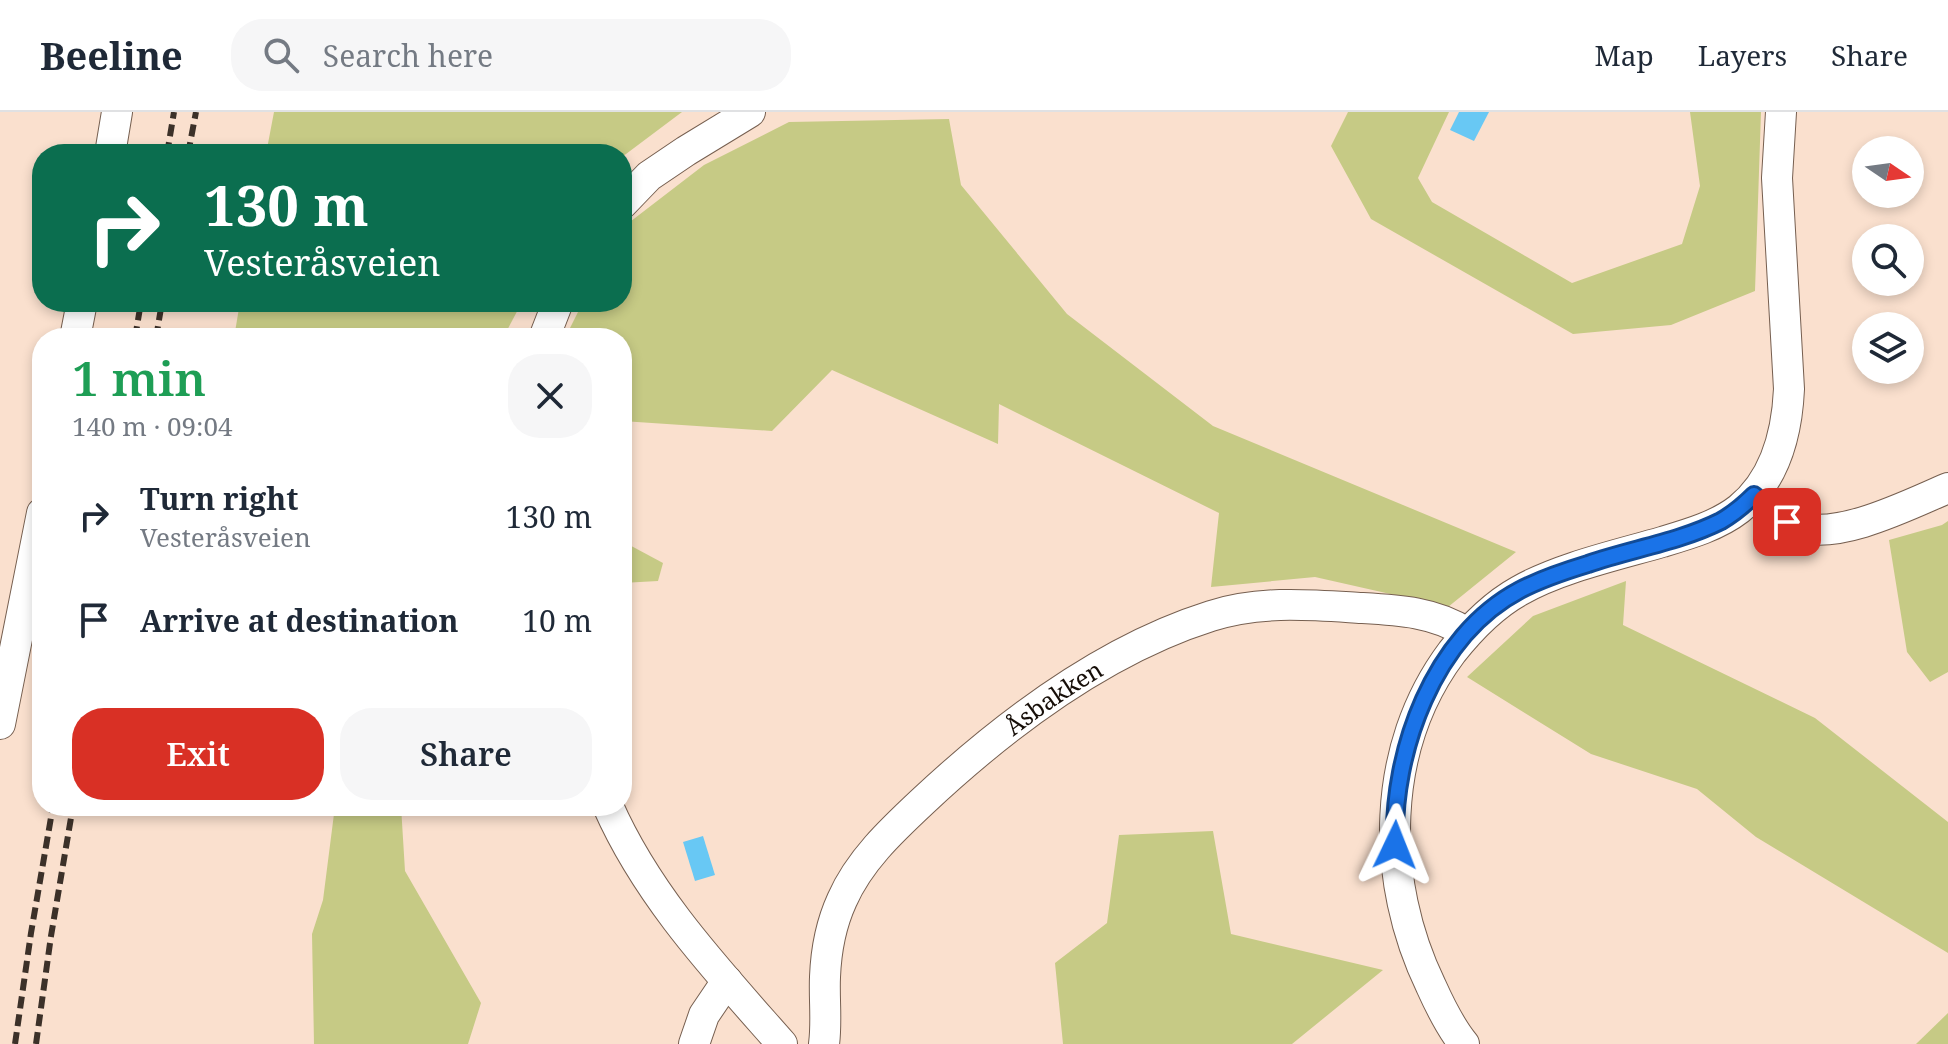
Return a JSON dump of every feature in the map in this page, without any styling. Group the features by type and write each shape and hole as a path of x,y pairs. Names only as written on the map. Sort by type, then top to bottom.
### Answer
{"street":[{"path":"112,144 117,112"},
{"path":"632,194 649,176 750,112"},
{"path":"1464,1044 1420,964 1410,934 1395,864 1394,827 1398,789 1420,707 1436,675 1467,633 1491,610 1518,591 1588,564 1693,533 1722,520 1754,495 1769,471 1782,443 1788,417 1789,389 1777,178 1781,112"},
{"path":"1754,495 1783,520 1818,530 1863,521 1948,488"},
{"path":"0,724 32,563"},
{"name":"Åsbakken","path":"824,1044 828,946 842,900 855,876 890,833 935,790 1054,695 1176,628 1242,608 1317,605 1391,610 1440,619 1467,633"},
{"path":"613,816 665,906 782,1044"},
{"path":"694,1044 704,1015 727,981"}],"green space":[{"path":"274,112 682,112 632,150 632,144 268,144"},
{"path":"1348,112 1449,112 1418,178 1432,202 1572,283 1682,244 1700,186 1690,112 1761,112 1755,291 1671,325 1573,334 1371,219 1331,146"},
{"path":"949,119 961,185 1067,314 1213,426 1516,552 1448,607 1315,577 1211,587 1219,513 999,404 998,444 832,370 772,431 632,422 632,328 570,328 578,312 632,312 632,220 704,165 789,122"},
{"path":"238,312 517,312 508,328 236,328"},
{"path":"1948,521 1948,672 1930,682 1907,652 1889,540"},
{"path":"632,546 663,563 658,581 632,582"},
{"path":"1626,581 1623,625 1815,718 1948,822 1948,953 1756,837 1697,789 1591,754 1467,677 1533,616"},
{"path":"334,816 402,816 405,871 481,1003 468,1044 314,1044 312,934 323,900"},
{"path":"1213,831 1231,934 1383,970 1292,1044 1063,1044 1055,963 1107,923 1119,835"},
{"path":"1948,1013 1948,1044 1916,1044"}],"water":[{"path":"1459,112 1489,112 1474,141 1450,130"},
{"path":"703,836 715,875 695,881 683,842"}],"railway":[{"path":"169,144 174,112"},
{"path":"190,144 196,112"},
{"path":"137,328 139,312"},
{"path":"158,328 160,312"},
{"path":"15,1044 51,816"},
{"path":"36,1044 71,816"}],"route":[{"path":"1395,845 1398,789 1420,707 1436,675 1467,633 1491,610 1518,591 1542,580 1693,533 1722,520 1754,495 1787,522"}]}
